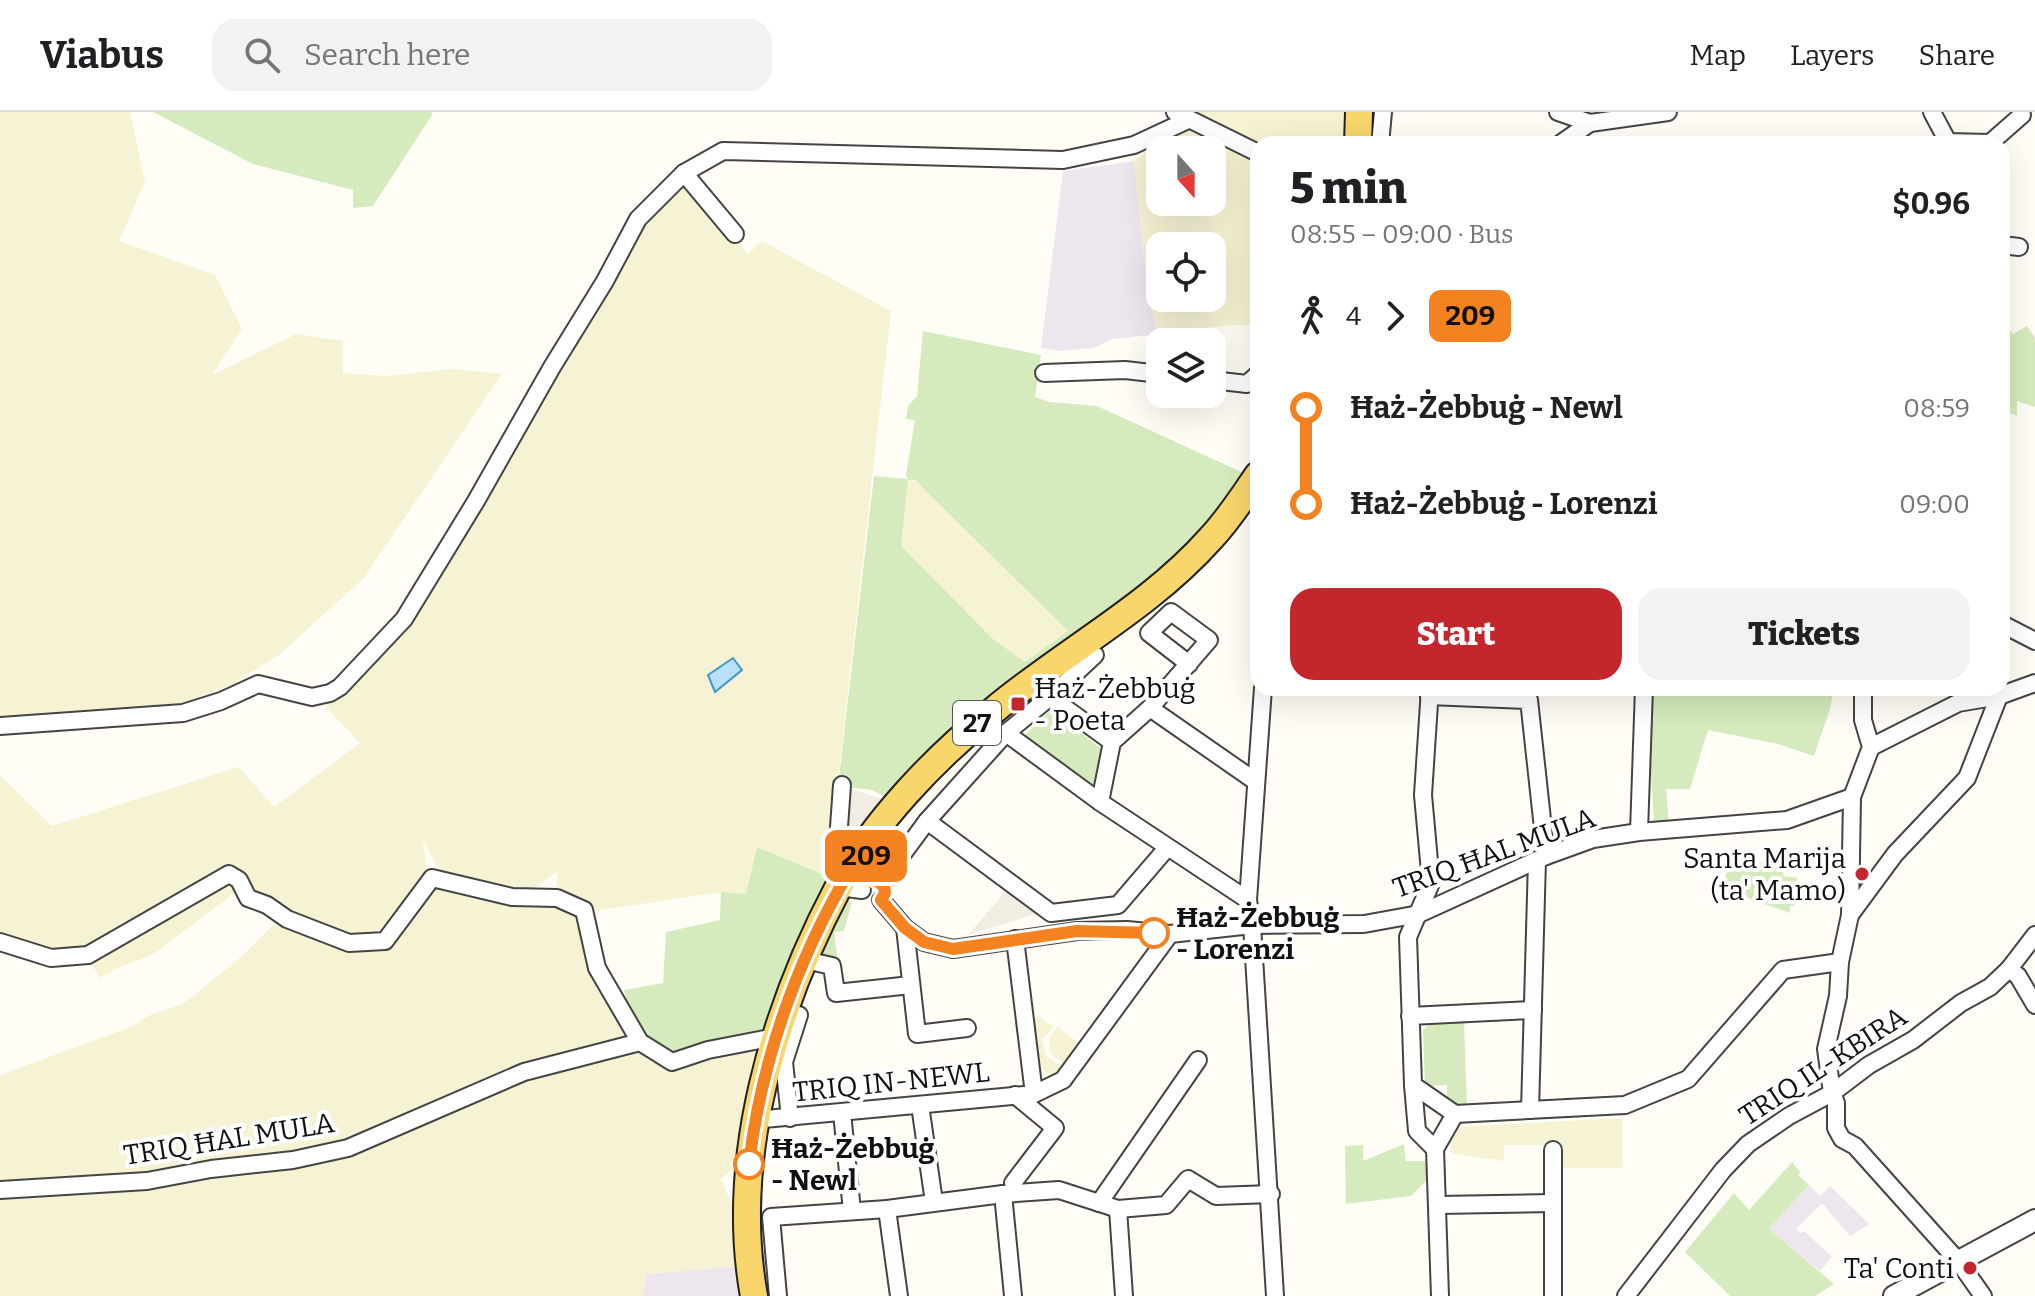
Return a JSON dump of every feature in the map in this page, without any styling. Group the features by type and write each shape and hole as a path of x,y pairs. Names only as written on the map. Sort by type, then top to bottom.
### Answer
{"main road":[{"path":"1358,136 1359,112"},
{"name":"27","path":"754,1296 746,1237 754,1120 775,1037 805,960 864,885 863,849 921,778 976,725 1183,567 1211,539 1250,486"}],"street":[{"path":"1381,136 1383,112"},
{"path":"1558,112 1590,123"},
{"path":"1571,136 1590,123 1668,112"},
{"path":"1932,112 1945,136"},
{"path":"0,726 183,713 221,701 258,684 312,697 340,687 404,619 605,281 638,219 684,173 723,151 1063,160 1134,145 1182,116 1250,149"},
{"path":"1999,136 2023,116"},
{"path":"684,173 735,234"},
{"path":"2010,246 2019,247"},
{"path":"1044,373 1125,370 1146,372"},
{"path":"1226,382 1247,384 1250,381"},
{"path":"2010,628 2035,641"},
{"path":"864,885 1006,733 1095,655"},
{"path":"1100,802 1112,742 1150,708 1184,669"},
{"path":"2010,692 2035,683"},
{"path":"1262,696 1248,900 1271,1194 1275,1296"},
{"path":"1430,696 1423,795 1431,883 1408,937 1417,1131 1435,1149"},
{"path":"1480,696 1529,700 1542,858 1530,1110"},
{"path":"1639,832 1644,696"},
{"path":"1863,696 1863,720 1871,747 1852,797 1850,915 1840,962 1838,996 1826,1049 1836,1103 1836,1128 1842,1139 1855,1146 1959,1262 1983,1296"},
{"path":"1871,747 1958,703 1999,696"},
{"path":"1850,915 1895,854 1967,778 1999,696"},
{"path":"1050,697 1112,742"},
{"path":"1150,708 1255,781"},
{"path":"1006,733 1100,802 1248,900"},
{"path":"842,785 837,855 864,885"},
{"name":"TRIQ ĦAL MULA","path":"864,885 867,900 874,903 881,900 905,928 924,942 953,949 1077,931 1127,930 1170,934 1252,925 1364,924 1419,914 1542,858 1593,839 1639,832 1787,820 1852,797"},
{"path":"927,821 1051,913 1118,905 1167,848"},
{"path":"863,849 864,885"},
{"path":"0,942 51,958 88,955 229,874 239,880 248,898 267,905 287,919 349,943 385,941 432,878 512,897 557,898 584,910 597,968 640,1042 672,1062 708,1050 775,1037"},
{"path":"905,928 917,1034 967,1028"},
{"path":"1015,939 1034,1094 1063,1080 1170,934"},
{"name":"TRIQ IL-KBIRA","path":"1626,1296 1723,1170 1748,1144 1913,1040 1961,1003 2021,974 2035,935"},
{"path":"805,960 832,966 836,993 911,985"},
{"path":"1413,1085 1455,1114 1625,1105 1688,1079 1783,970 1840,962"},
{"path":"2021,974 2035,1005"},
{"path":"1410,1016 1533,1010"},
{"path":"790,1118 784,1062 799,1015"},
{"name":"TRIQ ĦAL MULA","path":"0,1190 147,1181 211,1169 293,1160 348,1148 524,1072 640,1042"},
{"path":"1099,1203 1198,1060"},
{"name":"TRIQ IN-NEWL","path":"754,1120 1034,1094"},
{"path":"1013,1296 1008,1188 1055,1128 1015,1095"},
{"path":"920,1105 934,1202"},
{"path":"842,1113 852,1211"},
{"path":"1440,1296 1435,1149 1455,1114"},
{"path":"1553,1150 1553,1296"},
{"path":"778,1296 771,1217 887,1209 1008,1188 1059,1190 1118,1209 1166,1205 1188,1179 1216,1196 1271,1194"},
{"path":"1439,1205 1553,1203"},
{"path":"887,1209 899,1296"},
{"path":"1118,1209 1124,1296"},
{"path":"1894,1296 2035,1220"}],"shaded area":[{"path":"0,112 130,112 145,182 119,241 215,275 242,329 212,375 296,334 343,341 343,373 386,376 453,369 502,374 363,579 279,655 232,684 184,703 0,718"},
{"path":"1199,112 1347,112 1347,136 1250,136 1250,325 1156,328 1152,312 1226,312 1226,232 1146,232 1146,277 1134,161 1146,152 1146,216 1226,216 1226,136 1167,136"},
{"path":"1134,161 1146,277 1146,312 1152,312 1156,328 1146,328 1146,335 1113,339 1094,348 1061,351 1041,348 1063,171"},
{"path":"686,178 747,255 762,241 891,311 827,876 757,847 746,894 721,892 594,911 585,899 556,890 558,871 531,891 439,871 423,839 427,873 376,934 347,936 240,889 152,955 100,978 84,951 57,953 0,938 0,775 52,826 239,767 274,807 360,743 325,706 367,671 411,620 646,217"},
{"path":"908,480 917,481 1069,631 1025,662 992,638 899,546"},
{"path":"843,786 882,799 838,855"},
{"path":"439,885 574,911 583,930 591,966 639,1051 664,1068 761,1045 735,1161 732,1161 731,1171 721,1179 736,1215 738,1266 646,1274 643,1296 0,1296 0,1075 131,1027 150,1015 183,1004 242,956 278,920 379,951"},
{"path":"1011,885 1045,911 968,935"},
{"path":"1039,1016 1053,1027 1042,1040 1046,1055 1061,1067 1059,1074 1053,1077 1048,1076 1035,1055 1031,1021"},
{"path":"1058,1027 1081,1045 1067,1065 1052,1056 1049,1048 1049,1038"},
{"path":"1622,1118 1623,1168 1563,1168 1562,1145 1504,1145 1504,1161 1451,1153 1450,1134 1457,1127"},
{"path":"1809,1185 1820,1196 1830,1186 1869,1224 1850,1236 1822,1203 1796,1229 1801,1233 1804,1231 1832,1257 1820,1271 1769,1229"},
{"path":"738,1266 741,1296 643,1296 646,1274"}],"green space":[{"path":"153,112 432,112 432,115 373,206 353,208 353,190 253,164"},
{"path":"2027,326 2035,338 2035,407 2017,401 2017,416 2010,413 2010,330 2013,334"},
{"path":"923,331 1041,355 1035,397 1049,402 1097,406 1248,475 1187,549 887,798 872,790 838,786 874,476 908,479 906,475 915,420 906,419 908,406 917,396","holes":["908,480 915,480 1068,631 1025,662 992,638 901,546"]},
{"path":"1653,696 1832,696 1814,756 1778,744 1708,730 1690,789 1666,789 1669,825 1654,823 1649,741"},
{"path":"1051,710 1104,751 1095,789 1024,736"},
{"path":"757,847 827,876 806,935 764,1032 669,1055 643,1037 619,1000 626,997 624,990 663,983 666,932 720,920 721,892 746,894"},
{"path":"1784,862 1783,876 1797,878 1794,906 1790,906 1790,913 1720,888 1731,864"},
{"path":"846,899 852,902 844,931 834,932 838,961 820,954"},
{"path":"1464,1023 1467,1107 1455,1108 1447,1102 1447,1085 1425,1086 1423,1030 1429,1024"},
{"path":"1404,1144 1406,1161 1430,1161 1430,1177 1411,1196 1346,1204 1345,1146 1363,1145 1363,1161"},
{"path":"1792,1162 1800,1172 1798,1175 1809,1185 1769,1229 1834,1284 1815,1296 1730,1296 1685,1252 1734,1193 1749,1210"}],"water":[{"path":"733,658 742,670 715,692 708,675"}],"bus line":[{"name":"209","path":"749,1164 754,1120 775,1037 838,887 863,849 874,879 884,886 885,893 881,900 905,928 924,942 953,949 1077,931 1154,933"}],"place":[{"name":"Ħaż-Żebbuġ - Poeta","path":"1018,704"},
{"name":"Santa Marija (ta' Mamo)","path":"1862,874"},
{"name":"Ħaż-Żebbuġ - Lorenzi","path":"1154,933"},
{"name":"Ħaż-Żebbuġ - Newl","path":"749,1164"},
{"name":"Ta' Conti","path":"1970,1268"}]}
